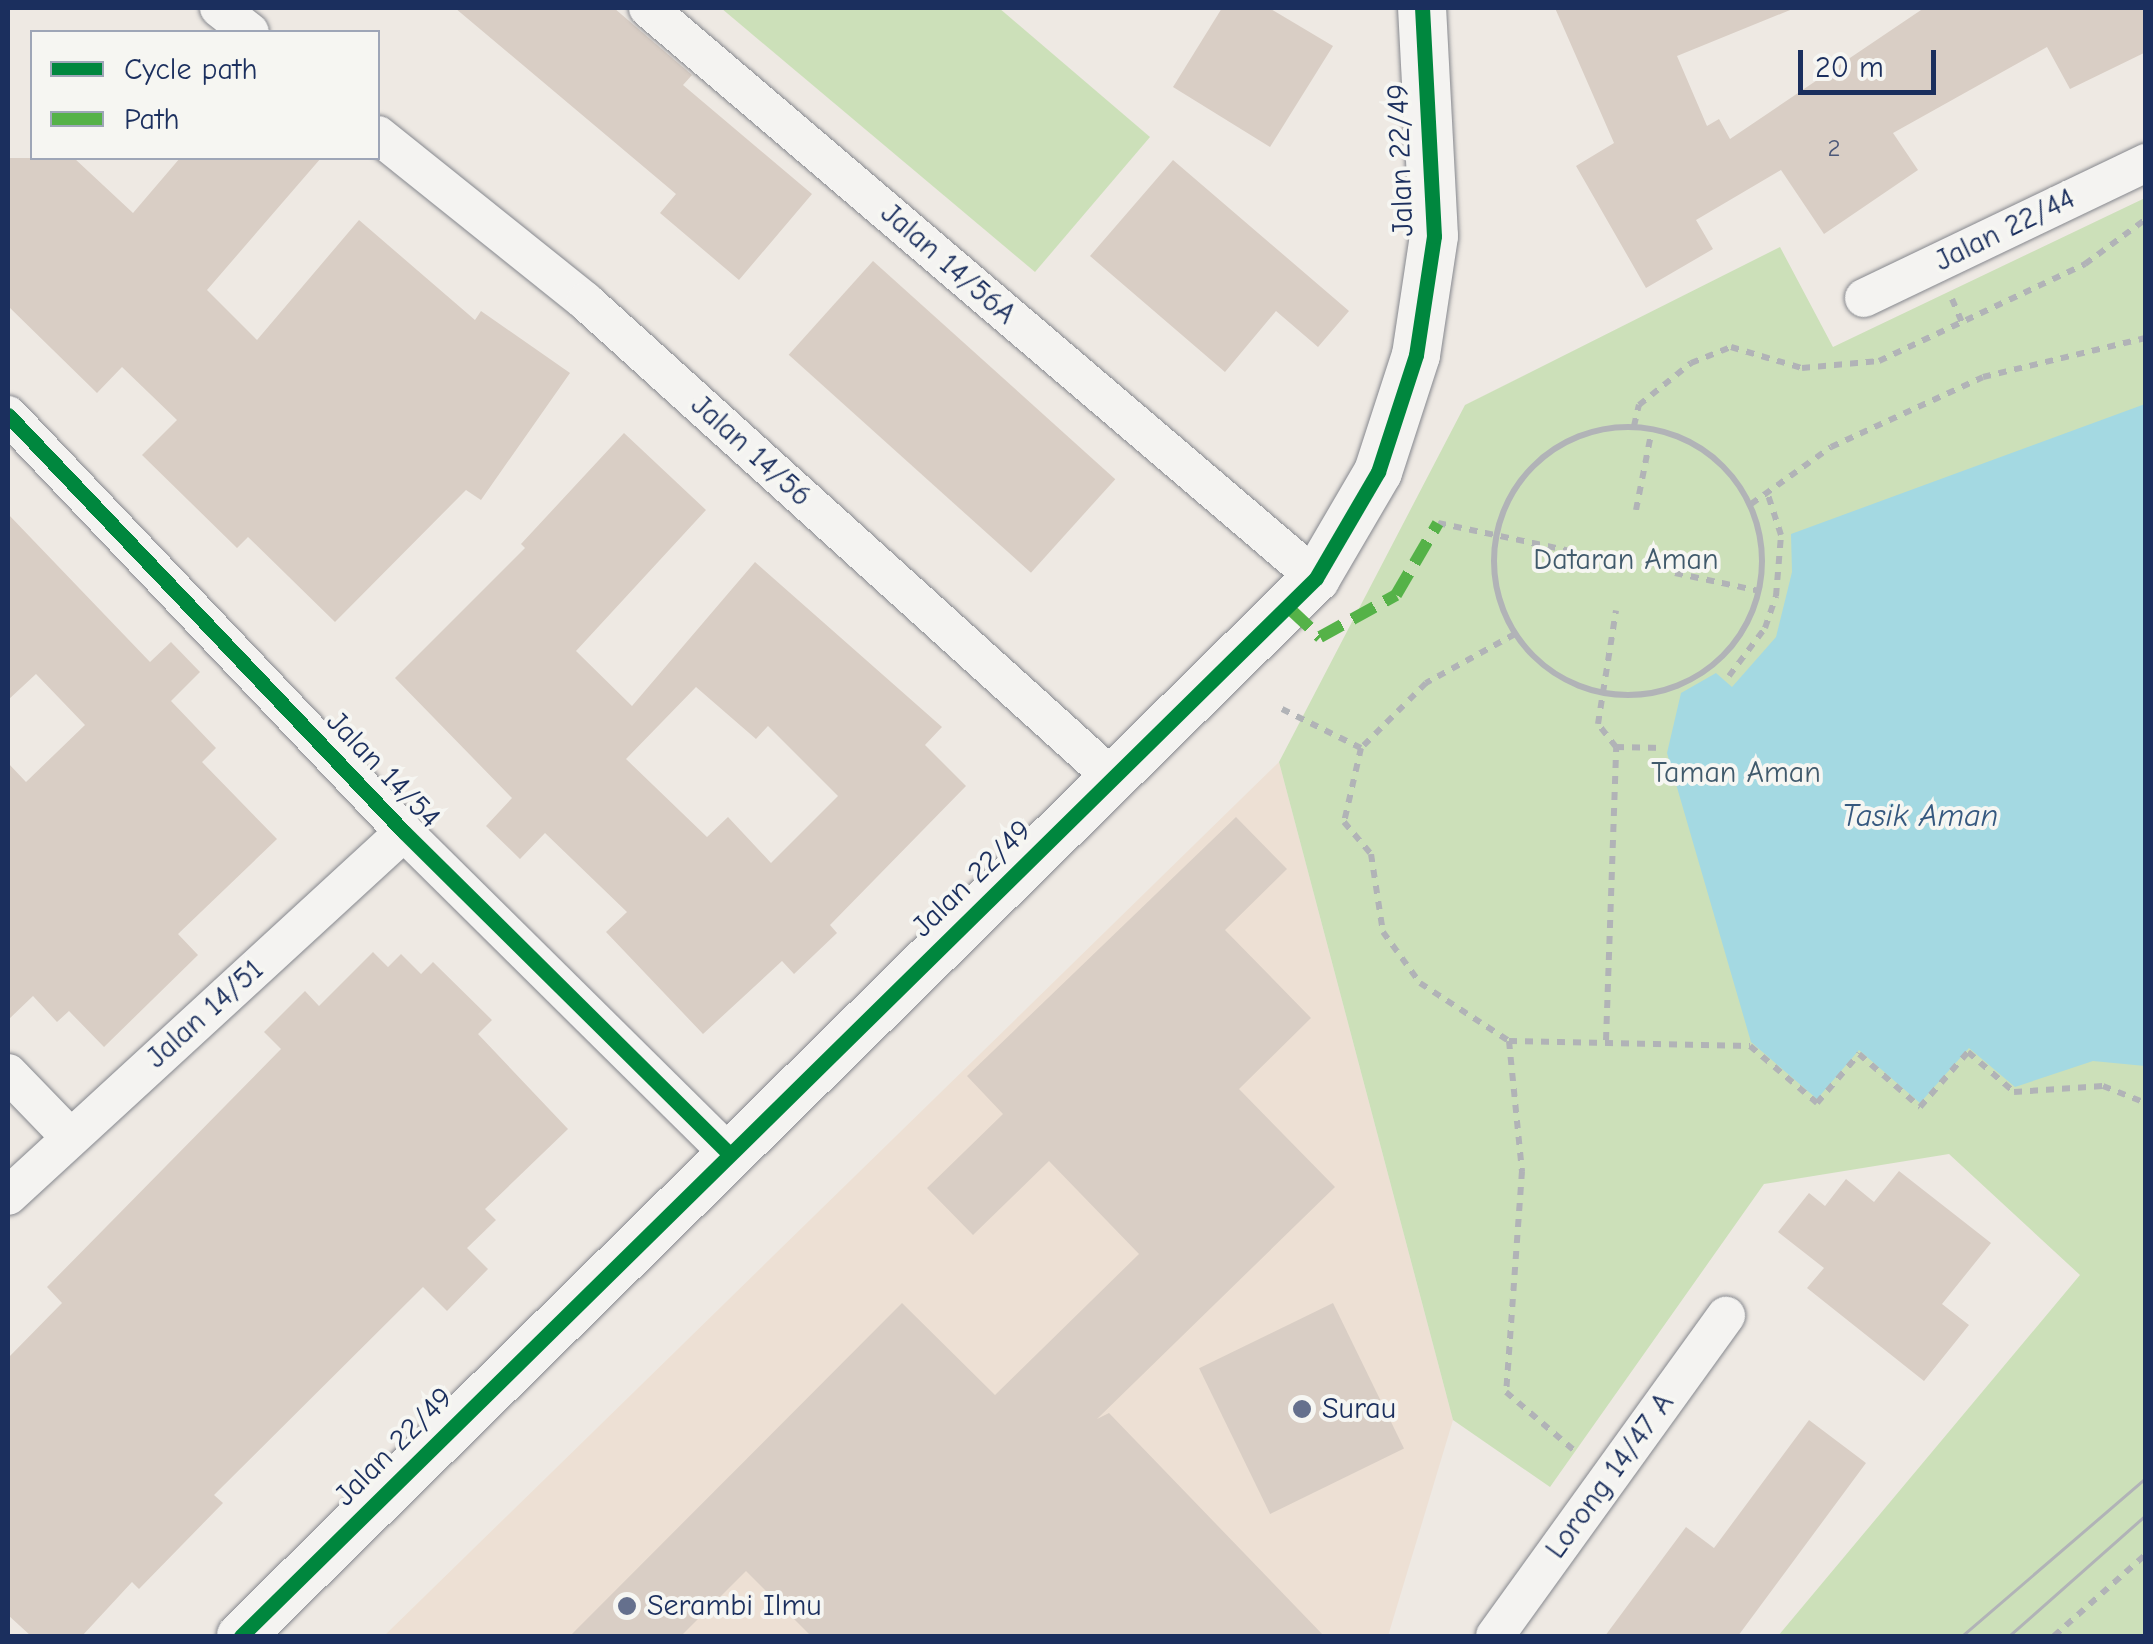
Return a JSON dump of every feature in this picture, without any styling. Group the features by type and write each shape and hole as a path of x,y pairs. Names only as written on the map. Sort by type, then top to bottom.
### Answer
{"street":[{"path":"218,8 247,30"},
{"name":"Jalan 14/56A","path":"648,8 1316,578"},
{"name":"Jalan 22/49","path":"241,1636 1316,578 1378,472 1416,356 1434,236 1422,8"},
{"name":"Jalan 14/56","path":"380,137 584,301 1114,779"},
{"name":"Jalan 22/44","path":"1864,298 2146,163"},
{"name":"Jalan 14/54","path":"8,416 404,832 729,1154"},
{"name":"Jalan 14/51","path":"8,1196 404,832"},
{"path":"8,1073 70,1137"},
{"name":"Lorong 14/47 A","path":"1495,1636 1726,1316"}],"path":[{"path":"1751,504 1831,446 1983,377 2146,338"},
{"path":"1636,510 1652,429"},
{"path":"1652,429 1710,454 1751,504 1762,547 1760,591 1743,630 1704,670 1638,695 1600,692 1552,672 1516,634 1494,569 1498,535 1532,468 1561,444 1596,431 1652,429"},
{"path":"1728,676 1765,628 1776,596 1781,534 1766,492"},
{"path":"1438,523 1576,552"},
{"path":"1675,573 1760,591"},
{"path":"1606,1041 1616,746 1598,724 1600,692 1616,610"},
{"path":"1516,634 1426,683 1361,748 1344,822 1370,854 1383,932 1420,982 1508,1041 1750,1046 1817,1103 1859,1054 1920,1107 1968,1052 2014,1092 2103,1086 2146,1103"},
{"path":"1282,709 1361,748"},
{"path":"1616,746 1664,748"},
{"path":"1508,1041 1522,1171 1506,1392 1608,1478"},
{"path":"2054,1636 2146,1554"}],"shaded area":[{"path":"1279,762 1453,1420 1388,1636 384,1636"}],"green space":[{"path":"721,8 999,8 1150,137 1035,272"},
{"name":"Taman Aman","path":"2145,198 2145,1636 1778,1636 2080,1275 1949,1154 1764,1184 1550,1487 1453,1420 1279,762 1465,405 1780,247 1833,347"}],"water":[{"name":"Tasik Aman","path":"2145,404 2145,1066 2093,1061 2015,1087 1969,1048 1920,1103 1859,1050 1817,1099 1751,1042 1667,753 1681,693 1716,673 1732,687 1776,637 1792,572 1791,534"}],"building":[{"path":"455,8 614,8 692,75 683,85 812,194 739,280 660,213 676,194"},
{"path":"1222,8 1269,8 1333,46 1270,147 1173,87"},
{"path":"1555,8 1795,8 1677,56 1707,126 1719,119 1730,139 1924,8 2146,8 2146,52 2070,89 2047,47 1893,133 1918,170 1824,234 1781,170 1696,220 1713,249 1646,288 1576,166 1614,143"},
{"path":"8,158 76,160 133,213 178,160 319,160 207,290 257,340 359,220 475,320 481,311 570,373 481,500 466,490 335,622 248,537 237,548 142,455 177,420 122,367 97,393 8,306"},
{"path":"1173,160 1349,311 1318,347 1276,311 1225,372 1090,256"},
{"path":"873,261 1115,479 1031,573 789,355"},
{"path":"624,433 706,510 576,651 632,706 755,562 942,727 925,745 966,786 830,925 837,933 794,974 782,961 703,1034 606,932 627,912 545,833 520,859 486,826 512,798 395,678 525,548 521,544","holes":["696,687 756,739 768,726 838,796 771,863 728,817 707,837 626,759"]},
{"path":"8,514 150,662 171,642 200,672 171,701 216,748 202,762 277,839 178,934 198,955 104,1047 69,1011 57,1022 33,996 8,1020 8,763 26,782 85,725 36,674 8,700"},
{"path":"1236,817 1287,869 1225,930 1311,1018 1239,1089 1335,1187 1097,1419 1109,1413 1324,1636 811,1636 746,1571 681,1636 570,1636 902,1303 995,1395 1139,1254 1049,1161 973,1235 927,1188 1003,1114 967,1076"},
{"path":"373,952 388,967 401,954 421,974 433,962 492,1020 478,1034 568,1129 485,1209 496,1220 467,1248 488,1269 447,1311 423,1287 214,1495 223,1503 139,1589 132,1582 82,1636 31,1636 8,1615 8,1358 62,1303 47,1287 281,1049 264,1032 305,991 319,1006"},
{"path":"1899,1171 1991,1243 1942,1304 1969,1325 1924,1381 1807,1288 1824,1268 1778,1232 1809,1193 1825,1206 1846,1179 1874,1202"},
{"name":"Surau","path":"1333,1303 1404,1449 1270,1514 1199,1368"},
{"path":"1809,1420 1866,1463 1738,1636 1605,1636 1686,1527 1714,1548"}],"tram line":[{"path":"1962,1636 2146,1478"},
{"path":"2009,1636 2146,1515"}],"marked path":[{"path":"1291,610 1320,637 1396,595 1438,523"}],"cycle path":[{"path":"241,1636 1316,578 1378,472 1416,355 1434,236 1422,8"},
{"path":"8,415 404,832 729,1154"}],"place":[{"name":"Surau","path":"1302,1409"},
{"name":"Serambi Ilmu","path":"627,1606"}],"park label":[{"name":"Dataran Aman","path":"1626,560"}]}
